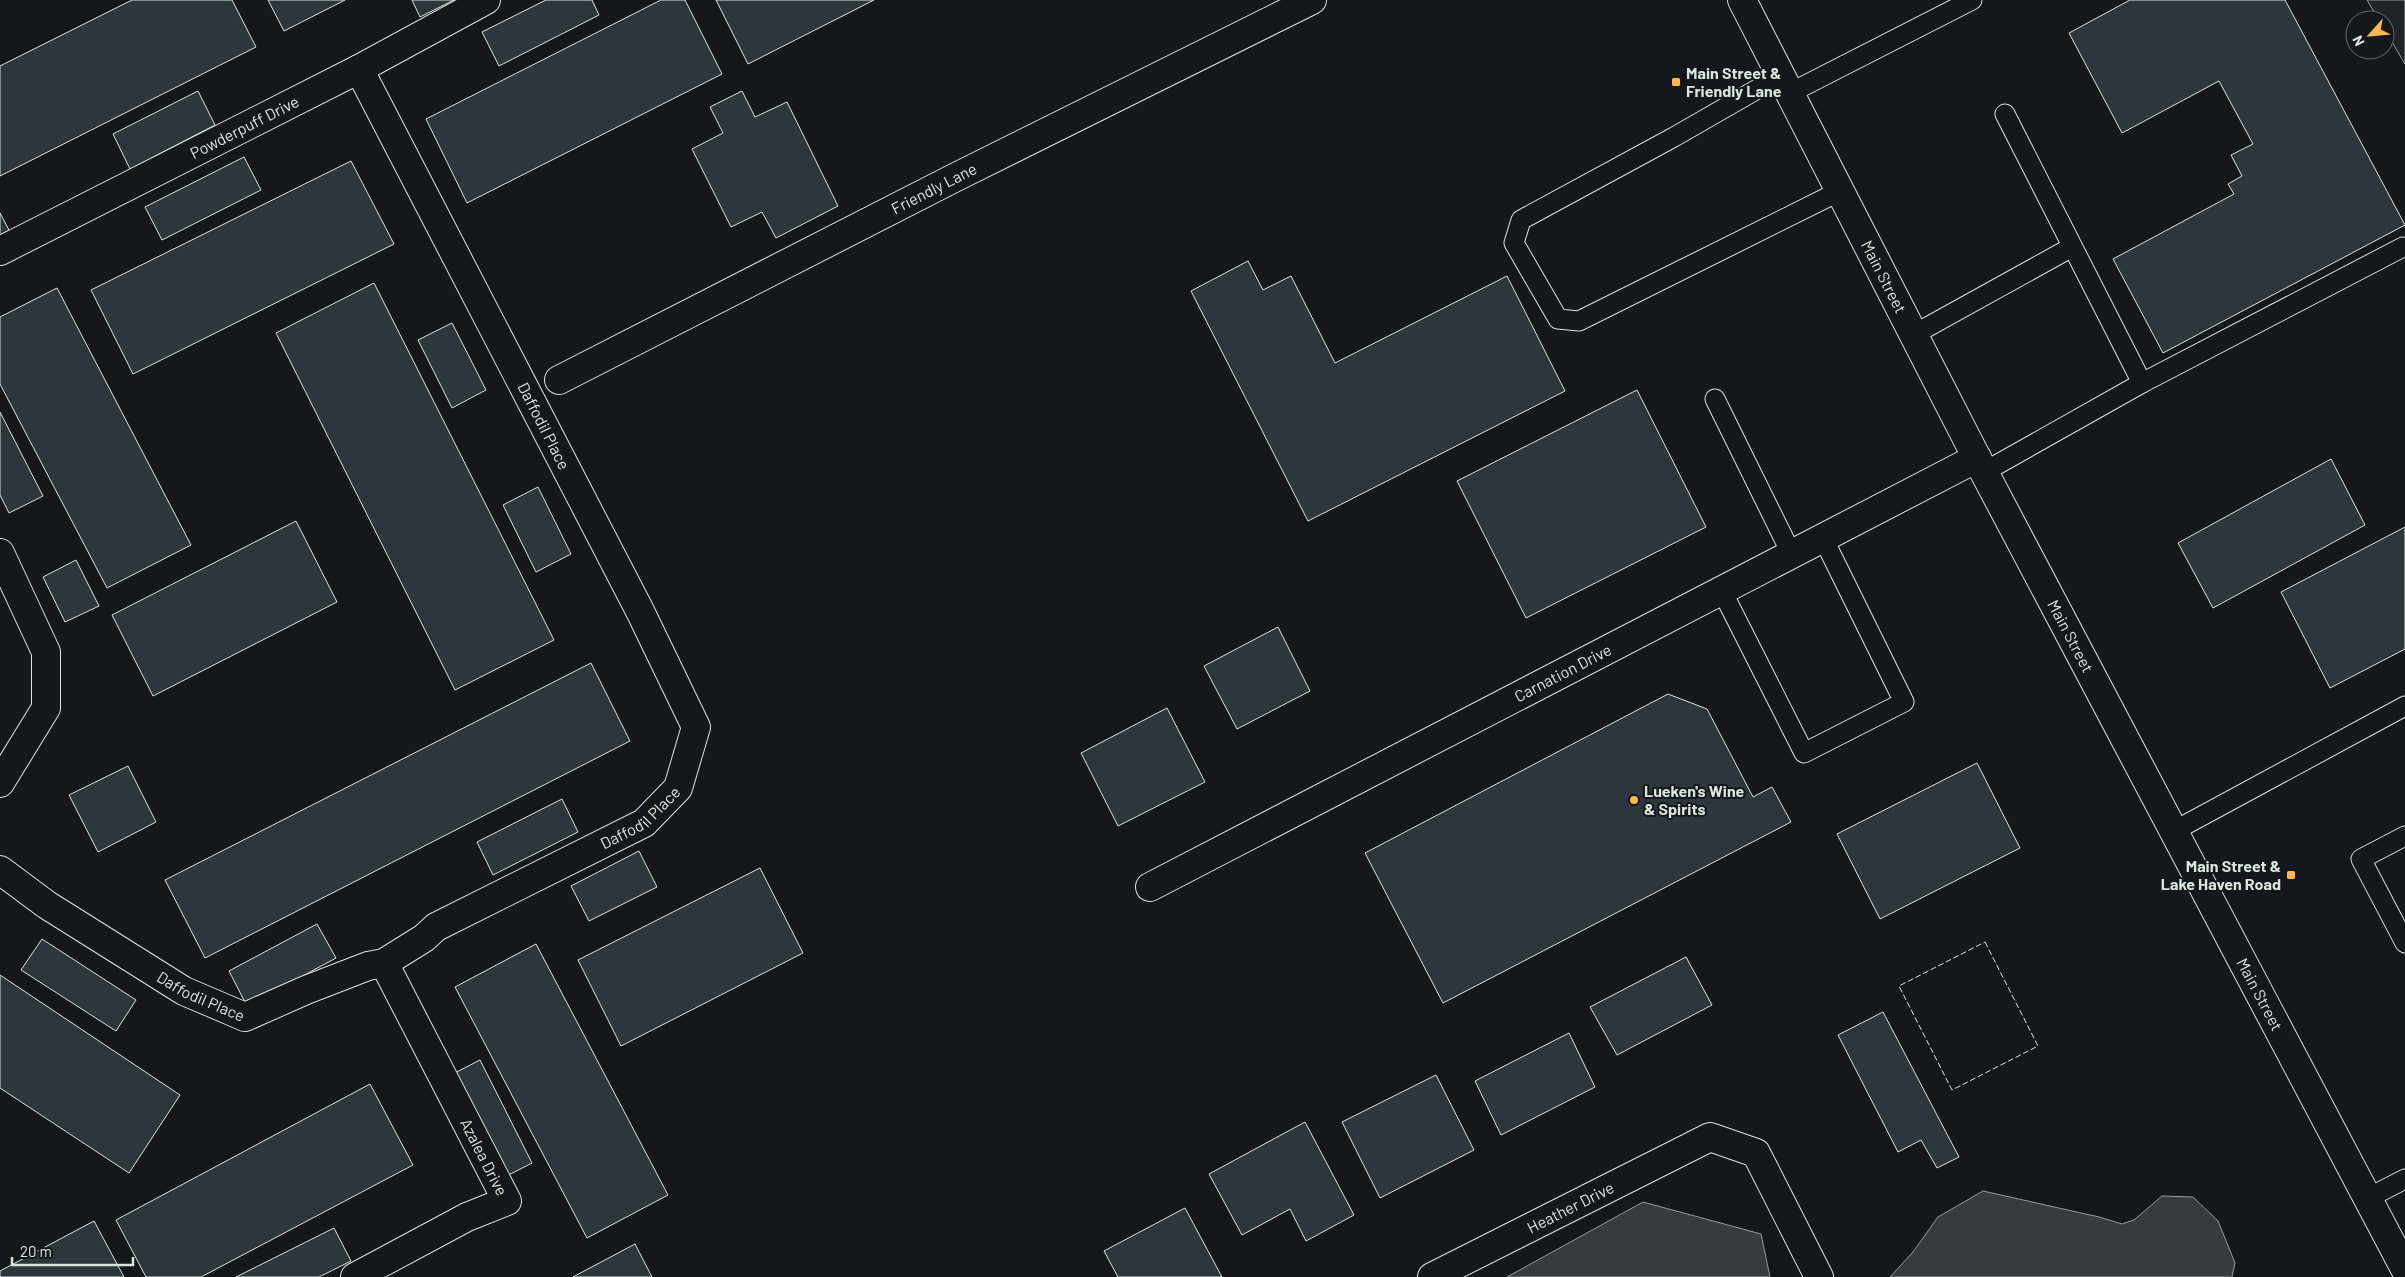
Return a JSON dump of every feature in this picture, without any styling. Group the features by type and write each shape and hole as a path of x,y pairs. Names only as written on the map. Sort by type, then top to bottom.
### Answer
{"street":[{"name":"Powderpuff Drive","path":"0,251 359,69 486,0"},
{"name":"Friendly Lane","path":"559,380 965,173 1312,0"},
{"name":"Main Street","path":"1742,0 1981,465 2405,1269"},
{"name":"Daffodil Place","path":"0,870 47,905 184,992 245,1017 306,990 368,966 384,963 424,938 436,927 644,823 678,788 696,727 640,611 359,69"},
{"name":"Carnation Drive","path":"1150,887 1823,538 1981,465"},
{"path":"0,553 46,652 46,708 0,783"},
{"name":"Azalea Drive","path":"355,1277 468,1217 507,1201 384,963"},
{"name":"Heather Drive","path":"1432,1277 1710,1137 1756,1153 1819,1277"}],"lane":[{"path":"1840,191 1579,321 1558,319 1514,243 1521,220 1674,137 1785,84 1972,0"},
{"path":"2004,114 2142,383"},
{"path":"1913,334 2072,247"},
{"path":"1981,465 2403,248"},
{"path":"1715,399 1792,555"},
{"path":"1722,591 1804,753 1904,702 1823,538"},
{"path":"2174,831 2405,706"},
{"path":"2405,836 2361,859 2405,943"},
{"path":"2368,1198 2405,1179"}],"shaded area":[{"path":"2367,0 2405,0 2405,64 2395,47 2395,10 2373,10"},
{"path":"1983,1191 2122,1224 2134,1220 2162,1196 2193,1197 2218,1221 2235,1263 2232,1277 1890,1277 1913,1252 1938,1217"},
{"path":"1643,1202 1761,1234 1770,1277 1507,1277"}],"building":[{"path":"132,0 232,0 256,47 0,176 0,66"},
{"path":"268,0 345,0 284,31"},
{"path":"412,0 454,0 420,17"},
{"path":"546,0 592,0 599,15 499,66 482,32"},
{"path":"661,0 685,0 722,74 467,203 426,119"},
{"path":"716,0 874,0 748,64"},
{"path":"2130,0 2285,0 2405,225 2163,353 2113,259 2234,194 2228,184 2242,176 2231,155 2253,144 2219,81 2122,133 2069,33"},
{"path":"198,91 215,125 130,169 113,134"},
{"path":"742,91 755,117 787,102 838,206 776,238 762,212 731,227 692,149 723,133 710,107"},
{"path":"244,157 261,190 162,240 145,207"},
{"path":"351,161 394,244 133,374 91,290"},
{"path":"0,213 9,230 0,235"},
{"path":"1248,261 1263,290 1291,276 1335,363 1507,276 1565,391 1308,521 1191,291"},
{"path":"374,283 554,640 455,690 276,333"},
{"path":"57,288 191,545 107,588 0,384 0,317"},
{"path":"452,323 486,390 452,408 418,340"},
{"path":"1637,390 1706,527 1526,618 1457,481"},
{"path":"0,412 43,496 9,513 0,495"},
{"path":"2331,459 2365,525 2213,608 2178,543"},
{"path":"538,487 571,554 536,572 503,505"},
{"path":"296,521 337,602 153,696 112,615"},
{"path":"2405,527 2405,649 2330,688 2281,592"},
{"path":"76,560 99,606 65,622 43,577"},
{"path":"1278,627 1310,691 1237,729 1204,666"},
{"path":"591,663 630,741 205,958 165,880"},
{"path":"1668,694 1707,709 1753,797 1772,787 1791,822 1443,1003 1365,853"},
{"path":"1167,708 1205,782 1118,826 1081,753"},
{"path":"1977,763 2020,848 1880,919 1837,834"},
{"path":"128,766 156,822 98,852 69,795"},
{"path":"562,799 578,832 493,875 477,842"},
{"path":"639,851 657,887 589,921 571,886"},
{"path":"760,868 803,953 621,1046 578,960"},
{"path":"317,924 336,958 247,1006 229,971"},
{"path":"42,939 136,1000 116,1031 21,970"},
{"path":"536,944 668,1195 587,1238 455,987"},
{"path":"1686,957 1712,1005 1617,1055 1590,1007"},
{"path":"0,975 180,1095 129,1173 0,1088"},
{"path":"1883,1012 1959,1157 1937,1168 1921,1140 1898,1152 1838,1035"},
{"path":"1569,1033 1595,1087 1501,1135 1475,1081"},
{"path":"480,1060 532,1163 497,1181 445,1078"},
{"path":"1436,1075 1474,1150 1380,1198 1342,1122"},
{"path":"370,1084 413,1165 201,1277 146,1277 116,1220"},
{"path":"1305,1122 1354,1215 1306,1241 1290,1209 1242,1235 1209,1174"},
{"path":"1185,1208 1222,1277 1118,1277 1104,1251"},
{"path":"94,1221 124,1277 0,1277 0,1271"},
{"path":"334,1228 351,1261 319,1277 236,1277"},
{"path":"635,1244 652,1277 573,1277"}],"fence":[{"path":"1985,942 2038,1046 1952,1090 1899,986 1985,942"}],"place":[{"name":"Main Street & Friendly Lane","path":"1676,82"},
{"name":"Lueken's Wine & Spirits","path":"1634,800"},
{"name":"Main Street & Lake Haven Road","path":"2291,875"}]}
